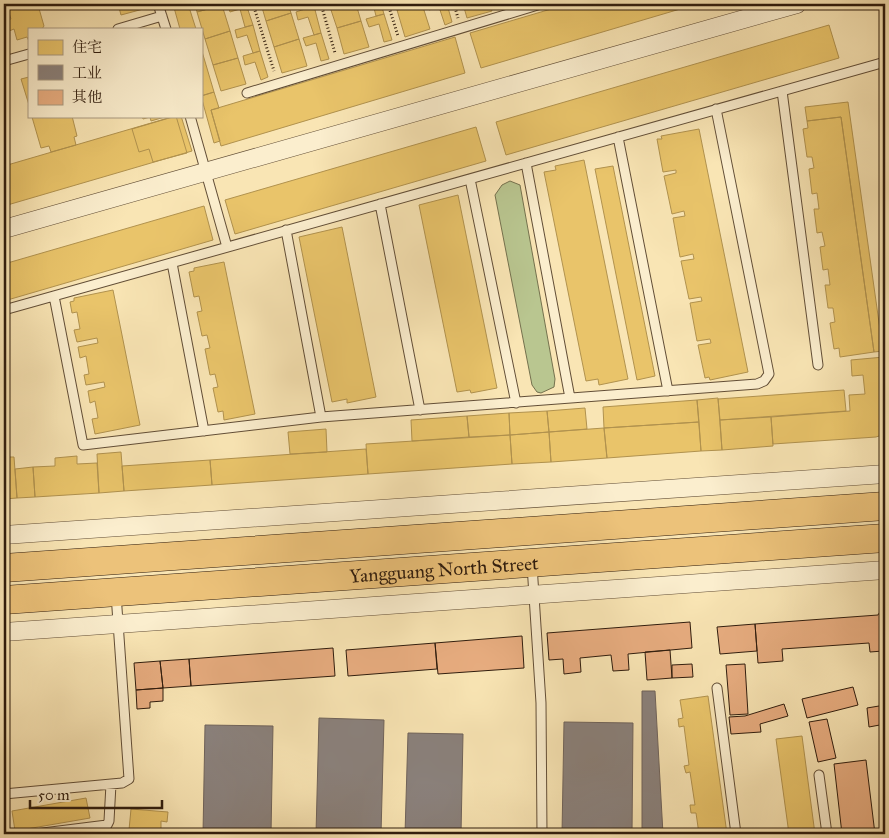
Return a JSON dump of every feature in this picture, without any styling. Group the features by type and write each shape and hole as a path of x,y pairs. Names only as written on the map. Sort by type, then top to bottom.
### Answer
{"highway":[{"name":"Yangguang North Street","path":"4,568 885,506"},
{"name":"Yangguang North Street","path":"4,600 885,538"}],"street":[{"path":"4,229 797,4"},
{"path":"4,535 885,474"},
{"path":"4,632 885,570"}],"lane":[{"path":"158,4 166,28"},
{"path":"247,93 541,4"},
{"path":"121,28 162,16"},
{"path":"4,61 28,54"},
{"path":"4,310 885,62"},
{"path":"782,91 818,365"},
{"path":"54,296 84,445 321,417 757,384 764,381 768,374 716,109"},
{"path":"191,118 227,247"},
{"path":"618,137 668,391"},
{"path":"526,163 570,398"},
{"path":"470,179 516,402"},
{"path":"380,204 420,410"},
{"path":"286,230 321,417"},
{"path":"172,262 204,431"},
{"path":"532,564 541,703 542,834"},
{"path":"4,794 111,784 129,779 116,592"},
{"path":"717,688 736,834"},
{"path":"819,775 827,834"},
{"path":"108,834 107,824 109,821 111,784"},
{"path":"35,834 107,824"}],"path":[{"path":"254,4 277,84"},
{"path":"321,4 339,65"},
{"path":"388,4 401,46"}],"green space":[{"path":"510,181 520,185 555,379 554,387 541,393 537,392 532,385 495,195 502,185"}],"building: 住宅":[{"path":"17,4 38,5 44,26 43,28 28,28 28,39 27,37 17,40 14,29 9,31 7,20 11,19 7,7"},
{"path":"118,4 146,4 147,8 121,15"},
{"path":"173,4 188,4 196,28 180,28"},
{"path":"195,4 222,4 222,5 197,12"},
{"path":"227,4 246,4 253,25 245,27 240,9 230,12"},
{"path":"261,4 288,4 291,13 266,21"},
{"path":"304,4 313,4 314,6 306,9"},
{"path":"329,4 356,4 361,21 337,28"},
{"path":"373,4 381,4 384,14 376,16"},
{"path":"395,4 419,4 397,10"},
{"path":"422,4 430,29 405,37 397,10"},
{"path":"428,4 447,4 452,22 445,25 439,7 429,10"},
{"path":"463,4 490,4 492,11 467,18"},
{"path":"568,4 697,4 481,68 470,33"},
{"path":"222,5 230,31 205,39 197,12"},
{"path":"314,6 321,33 314,35 308,17 298,20 296,12"},
{"path":"291,13 299,39 274,47 266,21"},
{"path":"384,14 392,40 384,42 379,24 369,27 366,19"},
{"path":"361,21 369,47 344,54 337,28"},
{"path":"253,25 260,51 253,53 247,35 237,38 235,30"},
{"path":"829,25 839,58 506,155 496,122"},
{"path":"230,31 238,58 213,65 205,39"},
{"path":"321,33 329,59 321,61 316,43 306,46 303,38"},
{"path":"455,37 465,73 221,146 211,110"},
{"path":"299,39 307,66 282,73 274,47"},
{"path":"202,51 214,92 202,96"},
{"path":"260,51 268,77 261,80 255,62 245,65 243,56"},
{"path":"238,58 246,84 221,91 213,65"},
{"path":"28,77 28,102 21,79"},
{"path":"214,92 219,108 211,110 220,141 214,143 202,100 202,96"},
{"path":"848,102 883,351 874,352 841,117 807,121 805,107"},
{"path":"841,117 874,352 840,357 839,348 834,349 830,323 835,322 833,308 828,308 825,285 830,285 828,269 823,270 820,247 825,246 822,232 817,233 814,209 819,209 817,193 812,194 809,169 814,168 812,157 807,157 803,129 808,128 807,121"},
{"path":"32,118 72,118 77,136 74,137 76,145 51,152 49,146 41,148"},
{"path":"150,118 161,118 151,121"},
{"path":"168,118 182,118 192,151 4,206 4,166"},
{"path":"169,118 177,118 187,153 153,162 149,149 139,152 132,129"},
{"path":"476,127 486,161 235,234 225,200"},
{"path":"699,129 748,372 710,380 709,377 705,378 698,345 711,343 710,339 697,341 690,303 702,301 701,297 689,299 681,261 694,259 693,254 680,257 673,218 685,216 684,211 672,214 664,176 676,173 676,170 663,172 657,139 662,139 661,136"},
{"path":"584,160 628,379 599,385 598,379 586,381 544,172 556,170 555,166"},
{"path":"613,166 655,376 637,380 595,169"},
{"path":"458,195 497,388 471,393 470,390 457,392 419,205"},
{"path":"204,206 213,240 4,301 4,264"},
{"path":"342,227 376,397 347,403 347,399 332,402 299,237"},
{"path":"224,262 255,414 224,420 223,411 218,412 213,388 218,387 215,374 210,375 205,349 210,348 207,335 202,336 197,312 202,311 199,296 194,297 189,272 194,271 194,268"},
{"path":"113,290 140,425 95,434 92,419 98,418 95,401 90,403 88,391 105,387 104,382 86,385 84,375 89,374 86,356 80,358 78,347 98,343 97,338 77,342 74,330 80,329 77,312 72,313 70,302 74,301 74,298"},
{"path":"884,357 885,434 876,437 773,444 771,417 850,411 849,395 865,394 863,375 852,376 851,360"},
{"path":"844,390 846,411 720,420 718,399"},
{"path":"718,398 722,450 701,451 697,400"},
{"path":"697,400 699,422 604,428 603,407"},
{"path":"585,408 587,429 549,432 547,411"},
{"path":"547,411 549,432 510,435 509,413"},
{"path":"509,413 510,435 469,437 467,416"},
{"path":"467,416 469,437 412,441 411,420"},
{"path":"771,417 773,446 722,450 720,420"},
{"path":"699,422 701,451 607,458 604,428"},
{"path":"604,428 607,458 551,462 549,432"},
{"path":"326,429 327,452 290,454 288,432"},
{"path":"549,432 551,462 512,464 510,435"},
{"path":"510,435 512,464 368,474 366,444"},
{"path":"366,449 368,474 212,485 210,460"},
{"path":"121,452 124,491 99,493 97,454"},
{"path":"77,456 77,464 97,463 99,493 35,497 33,467 55,466 55,458"},
{"path":"4,457 14,457 17,498 4,499"},
{"path":"210,460 212,485 124,491 122,466"},
{"path":"33,467 35,497 17,498 15,469"},
{"path":"708,696 727,834 699,834 696,813 691,813 690,805 695,805 690,772 686,773 684,766 689,765 684,726 679,727 678,719 683,718 680,700"},
{"path":"802,736 815,834 789,834 776,739"},
{"path":"86,798 90,818 15,831 12,811"},
{"path":"131,809 168,812 167,822 161,821 161,833 170,834 125,834 125,830 129,830"}],"building: 工业":[{"path":"642,691 655,691 663,834 642,834"},
{"path":"319,718 384,720 381,834 316,834"},
{"path":"564,722 633,723 632,834 562,834"},
{"path":"205,725 273,726 271,834 203,834"},
{"path":"408,733 463,734 461,834 405,834"}],"building: 其他":[{"path":"885,603 885,681 883,651 870,652 869,643 782,649 783,661 758,663 755,624 878,615"},
{"path":"690,622 692,648 628,654 629,670 613,671 611,655 580,658 581,672 564,674 563,659 549,660 547,633"},
{"path":"755,624 757,651 720,654 717,627"},
{"path":"522,636 524,668 438,674 435,643"},
{"path":"435,643 437,669 348,676 346,650"},
{"path":"333,648 335,676 191,686 189,659"},
{"path":"670,650 672,678 647,680 645,652"},
{"path":"189,659 191,686 163,688 160,661"},
{"path":"160,661 163,688 136,690 134,663"},
{"path":"692,664 693,677 672,678 672,665"},
{"path":"745,664 748,714 730,715 726,665"},
{"path":"853,687 858,705 807,718 802,699"},
{"path":"163,688 163,701 150,702 150,708 137,709 136,690"},
{"path":"784,704 788,716 760,724 761,732 731,734 729,717 745,716"},
{"path":"885,705 885,724 869,727 867,708"},
{"path":"827,719 836,758 818,762 809,722"},
{"path":"866,760 875,834 842,834 834,764"}]}
